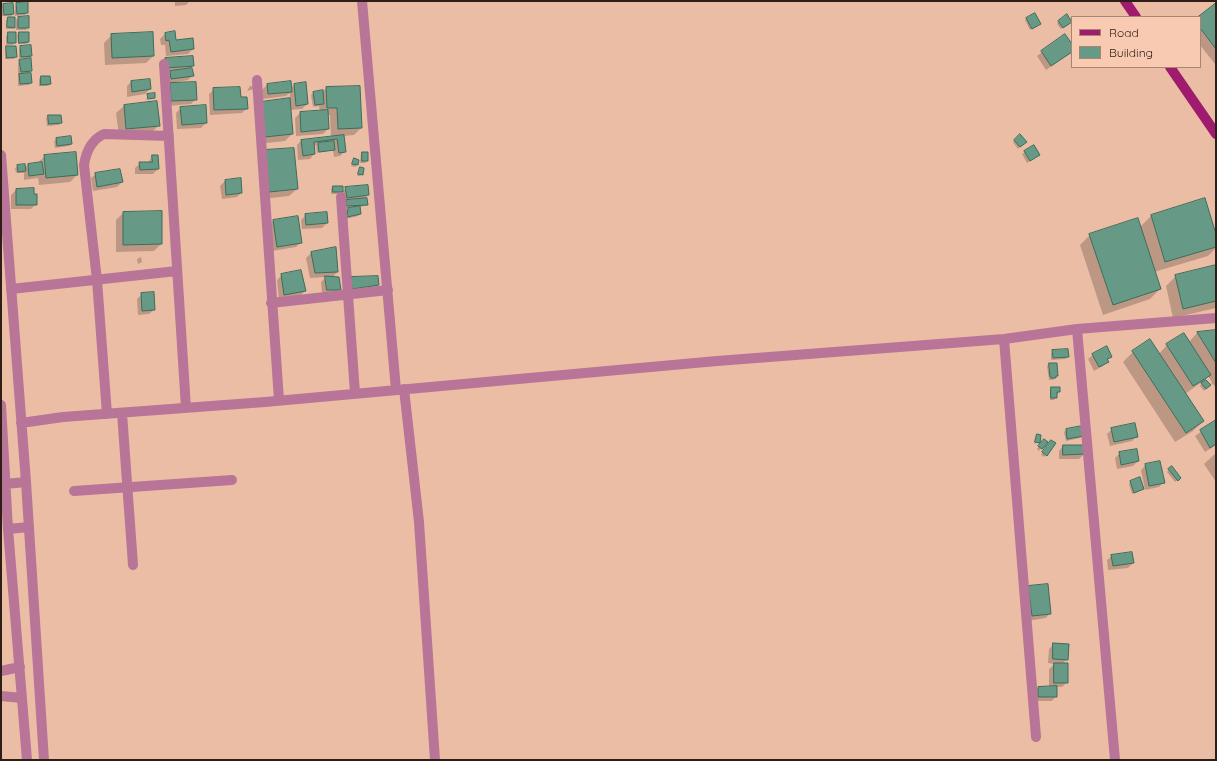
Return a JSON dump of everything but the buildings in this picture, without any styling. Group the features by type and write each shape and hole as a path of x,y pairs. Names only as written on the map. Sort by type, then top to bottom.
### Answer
{"main road":[{"path":"1125,1 1135,16"},
{"path":"1171,68 1216,134"}],"street":[{"path":"362,1 388,290 400,389 420,522 436,760"},
{"path":"164,64 186,408"},
{"path":"257,80 271,303 279,400"},
{"path":"107,414 97,280 84,165 86,153 97,137 104,134 169,136"},
{"path":"1,155 5,264 11,289 24,482 14,526 20,667 27,760"},
{"path":"340,196 355,393"},
{"path":"11,289 177,271"},
{"path":"271,303 388,290"},
{"path":"21,423 107,414 1004,339 1077,329 1216,318"},
{"path":"1077,329 1115,760"},
{"path":"1004,339 1036,737"},
{"path":"1,405 8,484 44,760"},
{"path":"122,413 133,565"},
{"path":"74,491 232,480"},
{"path":"8,484 24,482"},
{"path":"1,671 20,667"},
{"path":"1,696 22,698"}]}
